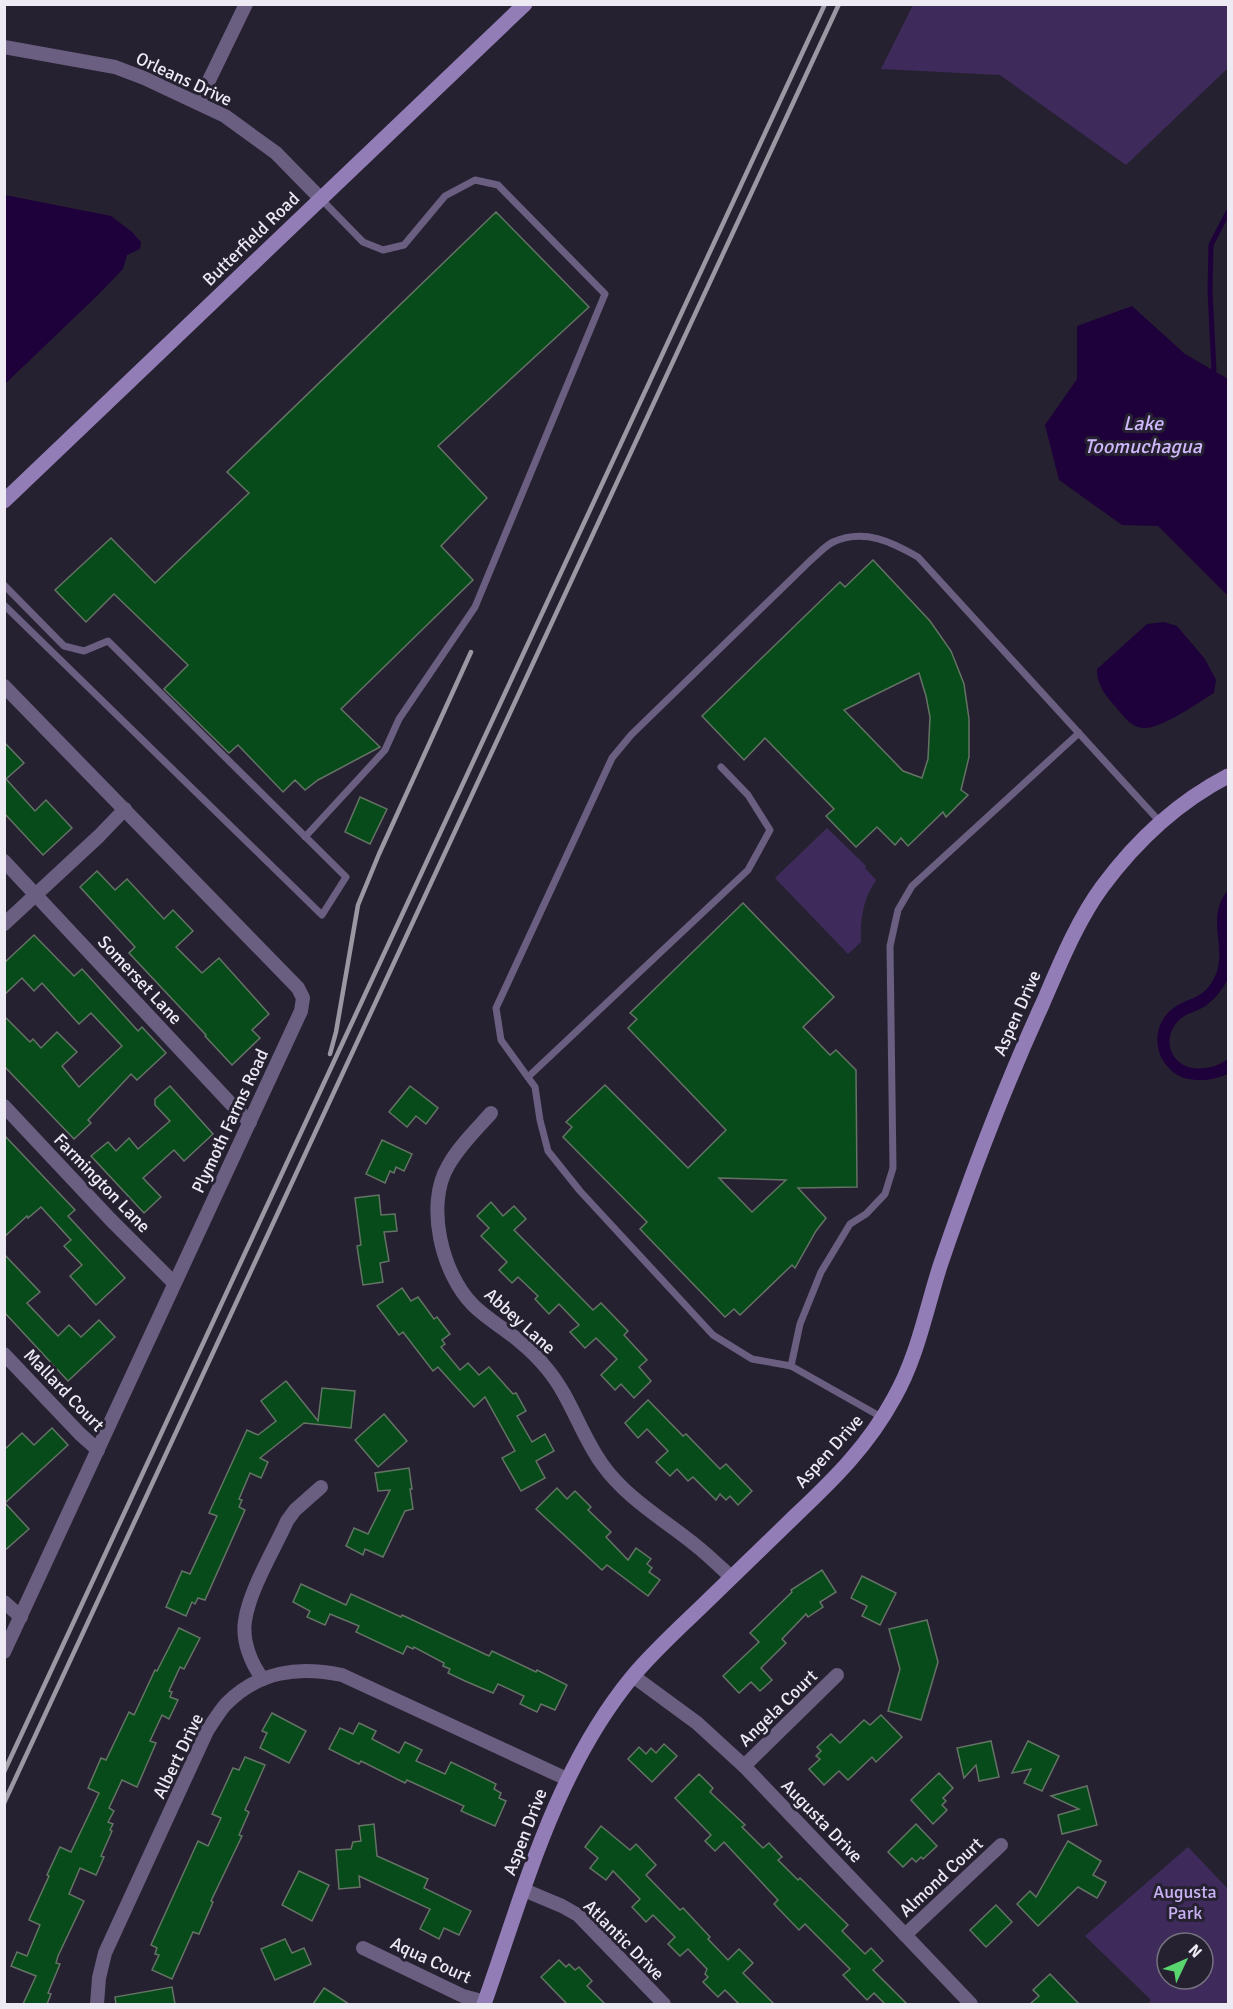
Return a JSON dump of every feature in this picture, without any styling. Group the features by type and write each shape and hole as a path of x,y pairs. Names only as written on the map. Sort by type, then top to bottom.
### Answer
{"street":[{"path":"198,103 246,4"},
{"name":"Butterfield Road","path":"4,501 525,4"},
{"name":"Orleans Drive","path":"4,46 115,67 225,116 276,153 321,199"},
{"name":"Plymoth Farms Road","path":"4,1652 301,1011 303,998 298,988 6,690"},
{"name":"Aspen Drive","path":"484,2003 544,1833 567,1779 609,1707 653,1653 841,1472 883,1418 908,1370 941,1265 991,1125 1018,1059 1067,948 1100,889 1136,845 1186,802 1228,776"},
{"path":"4,924 125,809"},
{"name":"Somerset Lane","path":"4,861 250,1122"},
{"name":"Farmington Lane","path":"4,1106 110,1219 174,1283"},
{"name":"Abbey Lane","path":"491,1113 447,1166 442,1182 438,1210 439,1236 452,1276 471,1303 520,1341 548,1371 564,1394 585,1436 603,1465 629,1495 696,1545 731,1577"},
{"name":"Mallard Court","path":"4,1354 98,1450"},
{"path":"263,1678 250,1657 245,1636 245,1622 251,1601 287,1521 295,1510 321,1487"},
{"path":"4,1602 21,1617"},
{"name":"Albert Drive","path":"97,2004 99,1978 105,1953 207,1731 225,1705 243,1690 263,1678 278,1673 302,1670 318,1670 342,1675 567,1779"},
{"name":"Angela Court","path":"744,1766 837,1675"},
{"name":"Augusta Drive","path":"633,1676 697,1723 744,1766 971,2004"},
{"name":"Almond Court","path":"905,1935 1001,1845"},
{"name":"Atlantic Drive","path":"524,1890 578,1915 664,2004"},
{"name":"Aqua Court","path":"363,1948 463,1996 484,2003"}],"lane":[{"path":"305,837 385,750 399,719 475,607 605,294 498,185 475,180 446,196 404,245 383,250 363,242 321,199"},
{"path":"883,1418 791,1366 752,1359 713,1335 580,1191 548,1151 535,1087 501,1040 496,1008 612,758 631,735 811,560 833,542 862,536 892,542 918,557 1161,823"},
{"path":"4,585 64,646 84,651 108,641 346,878 321,915 4,604"},
{"path":"791,1366 800,1324 821,1272 850,1224 866,1214 885,1194 894,1168 890,946 898,910 912,886 1079,733"},
{"path":"528,1077 748,870 770,830 748,795 721,767"}],"green space":[{"path":"913,5 1228,5 1228,68 1126,165 1000,75 881,69"},
{"path":"827,828 866,866 865,868 876,880 863,909 861,942 848,954 775,878"},
{"name":"Augusta Park","path":"1188,1847 1228,1889 1228,2004 1148,2004 1151,2000 1085,1936"}],"water":[{"path":"5,195 111,216 141,242 140,249 127,255 123,269 5,384"},
{"name":"Lake Toomuchagua","path":"1132,306 1185,354 1228,379 1228,596 1158,526 1122,525 1059,480 1045,425 1077,379 1077,326"},
{"path":"1164,622 1177,626 1205,659 1216,680 1214,693 1159,725 1138,727 1127,720 1107,697 1100,684 1097,669 1147,624"},
{"path":"1228,890 1228,979 1211,1001 1183,1017 1174,1025 1169,1042 1174,1056 1183,1065 1207,1068 1228,1059 1228,1074 1207,1080 1184,1078 1173,1072 1163,1060 1159,1051 1158,1032 1163,1020 1171,1010 1201,994 1216,974 1219,963 1218,911 1221,900"}],"building":[{"path":"496,212 589,307 438,446 487,498 441,546 473,580 341,709 380,747 318,780 305,790 295,780 283,792 238,745 229,753 164,689 188,665 114,594 86,622 55,590 111,538 155,583 249,493 227,472"},
{"path":"873,560 930,621 951,651 964,684 969,719 969,757 961,790 968,795 946,817 943,812 908,846 901,838 895,845 877,827 856,847 826,816 834,809 765,738 744,760 702,716 840,582 845,587","holes":["919,673 930,717 928,759 922,778 903,771 844,710"]},
{"path":"4,742 24,763 6,779 35,811 46,800 72,828 43,855 4,813"},
{"path":"360,797 387,809 370,844 345,832"},
{"path":"97,871 115,890 127,879 164,919 173,910 193,931 176,947 202,973 219,958 269,1014 252,1030 260,1038 232,1065 129,953 135,947 80,887"},
{"path":"743,903 834,997 803,1027 830,1055 836,1050 856,1070 857,1187 798,1188 826,1218 795,1268 792,1265 740,1315 734,1309 725,1317 640,1229 647,1222 563,1137 572,1127 566,1122 605,1085 688,1168 726,1130 628,1028 637,1019 630,1013","holes":["719,1178 786,1180 752,1212"]},
{"path":"34,935 74,976 82,969 138,1031 142,1027 166,1053 137,1080 131,1074 88,1120 91,1123 74,1139 4,1066 4,1016 30,1042 33,1039 41,1048 57,1032 77,1052 62,1066 79,1087 122,1046 91,1013 79,1024 42,983 34,991 22,978 4,995 4,963"},
{"path":"170,1086 213,1134 184,1161 174,1150 143,1178 161,1197 144,1213 91,1156 108,1142 116,1151 129,1138 138,1149 170,1121 155,1105 155,1099"},
{"path":"410,1086 438,1108 426,1124 416,1116 407,1127 389,1112"},
{"path":"4,1135 75,1210 68,1216 125,1278 96,1305 70,1276 82,1265 64,1246 71,1240 41,1207 28,1218 27,1216 4,1237"},
{"path":"382,1140 412,1154 404,1171 396,1167 394,1173 390,1171 385,1183 366,1174"},
{"path":"379,1195 381,1215 395,1214 397,1231 384,1232 389,1261 380,1263 383,1282 363,1285 357,1246 361,1245 355,1198"},
{"path":"491,1202 503,1216 514,1206 526,1219 514,1230 593,1310 601,1303 628,1331 624,1335 647,1360 639,1367 651,1381 634,1398 621,1384 615,1390 601,1375 617,1359 596,1338 585,1348 570,1332 579,1325 559,1304 549,1314 535,1299 538,1296 518,1277 512,1283 499,1270 507,1262 481,1236 489,1228 477,1216"},
{"path":"4,1254 40,1292 27,1303 58,1336 69,1325 81,1337 99,1320 115,1337 68,1381 4,1312"},
{"path":"402,1288 411,1301 418,1297 434,1319 437,1317 450,1334 442,1340 445,1344 441,1347 460,1370 468,1363 479,1375 489,1367 513,1394 516,1393 526,1411 517,1416 532,1442 545,1434 554,1451 536,1461 545,1478 521,1491 502,1458 515,1451 485,1397 474,1407 438,1367 433,1371 403,1332 399,1335 377,1306"},
{"path":"286,1381 318,1421 322,1388 355,1391 351,1428 304,1423 260,1458 268,1462 261,1478 250,1473 239,1499 242,1500 239,1507 245,1510 205,1600 198,1598 195,1604 192,1602 186,1616 166,1607 182,1571 190,1574 217,1516 209,1513 247,1430 258,1435 276,1421 261,1401"},
{"path":"648,1400 720,1469 726,1464 752,1491 738,1505 730,1496 726,1500 720,1494 716,1500 693,1477 688,1481 677,1469 670,1476 656,1462 668,1451 647,1429 638,1438 625,1423"},
{"path":"384,1414 407,1441 378,1467 355,1440"},
{"path":"52,1428 68,1445 5,1503 29,1529 4,1551 4,1450 22,1433 34,1445"},
{"path":"409,1468 413,1509 405,1511 383,1557 365,1549 363,1555 346,1546 354,1528 368,1534 390,1490 378,1491 375,1473"},
{"path":"557,1488 567,1499 575,1491 591,1507 588,1510 611,1532 606,1537 628,1560 636,1548 651,1559 647,1564 652,1568 649,1572 660,1580 648,1596 607,1565 602,1570 536,1509"},
{"path":"822,1570 836,1592 820,1602 823,1607 808,1617 806,1614 782,1639 786,1643 761,1668 772,1680 760,1691 751,1682 739,1693 723,1676 759,1642 750,1633 792,1592 791,1590"},
{"path":"862,1576 896,1593 880,1625 862,1616 867,1606 851,1598"},
{"path":"301,1584 346,1605 351,1594 489,1656 492,1651 567,1685 555,1710 541,1704 537,1712 520,1704 524,1696 498,1684 493,1693 465,1681 448,1673 450,1669 443,1666 444,1663 414,1647 413,1649 407,1646 403,1654 356,1632 359,1626 330,1614 325,1625 307,1617 310,1611 293,1602"},
{"path":"927,1620 938,1662 921,1720 888,1711 900,1669 889,1629"},
{"path":"179,1628 200,1638 184,1669 180,1667 169,1691 172,1692 170,1697 178,1700 169,1719 162,1715 150,1741 156,1743 137,1787 122,1780 109,1808 114,1811 108,1822 113,1824 110,1830 112,1831 96,1875 80,1868 69,1894 84,1901 58,1956 56,1963 60,1964 48,1993 51,1994 47,2004 23,2004 36,1976 11,1966 17,1952 27,1956 40,1925 29,1920 49,1876 47,1875 60,1847 71,1852 99,1793 88,1788 101,1758 106,1760 129,1712 134,1715 155,1670 157,1671"},
{"path":"272,1713 306,1731 289,1763 260,1748 267,1733 262,1731"},
{"path":"881,1715 902,1737 876,1762 872,1757 848,1780 839,1771 824,1785 809,1769 820,1759 816,1756 821,1751 817,1747 831,1734 840,1743 864,1720 870,1725"},
{"path":"359,1723 376,1731 372,1739 399,1753 405,1742 422,1750 416,1761 445,1774 451,1762 496,1784 494,1789 501,1793 499,1798 506,1801 495,1826 461,1811 464,1806 407,1780 405,1783 361,1761 359,1764 329,1749 340,1728 353,1734"},
{"path":"991,1741 999,1777 979,1781 976,1765 964,1778 957,1748"},
{"path":"1028,1741 1059,1756 1042,1791 1024,1783 1031,1769 1012,1773"},
{"path":"664,1744 677,1756 652,1782 628,1759 639,1747 646,1754 651,1748 656,1753"},
{"path":"245,1757 265,1765 245,1810 249,1812 239,1835 242,1836 211,1901 213,1902 199,1934 193,1932 172,1979 152,1970 159,1955 155,1954 157,1948 151,1945 198,1841 208,1846 221,1818 212,1814 233,1768 239,1770"},
{"path":"939,1773 953,1788 943,1798 946,1801 942,1805 947,1810 933,1824 911,1800"},
{"path":"699,1774 713,1788 710,1792 745,1825 742,1827 763,1848 769,1843 782,1857 778,1860 848,1925 842,1931 865,1954 871,1948 883,1961 873,1970 907,2004 885,2004 874,1993 867,2000 843,1975 850,1969 805,1924 799,1930 774,1904 778,1900 724,1842 715,1851 705,1841 711,1835 675,1798"},
{"path":"1087,1786 1097,1825 1062,1834 1058,1815 1079,1809 1051,1796"},
{"path":"374,1824 377,1856 428,1879 424,1888 471,1911 459,1935 444,1928 439,1939 420,1929 430,1909 359,1876 360,1887 339,1889 336,1850 351,1849 353,1842 361,1841 359,1826"},
{"path":"916,1824 937,1846 923,1859 921,1857 916,1862 912,1858 903,1867 888,1852"},
{"path":"601,1826 630,1850 636,1844 656,1865 646,1875 680,1910 683,1908 728,1960 739,1949 753,1963 743,1973 774,2004 739,2004 725,1990 718,1997 703,1982 708,1977 705,1974 707,1969 688,1949 680,1956 668,1944 675,1937 653,1915 646,1922 632,1907 640,1899 613,1871 606,1880 590,1868 598,1858 585,1847"},
{"path":"1068,1841 1101,1861 1093,1875 1106,1882 1097,1898 1078,1887 1038,1926 1017,1904 1030,1891 1036,1897"},
{"path":"299,1871 329,1885 312,1921 282,1905"},
{"path":"996,1905 1012,1922 986,1947 970,1930"},
{"path":"285,1939 292,1953 304,1948 311,1964 275,1980 261,1949"},
{"path":"559,1960 566,1967 569,1964 575,1970 579,1967 592,1981 587,1986 605,2004 567,2004 541,1977"},
{"path":"1050,1974 1079,2004 1030,2004 1039,1996 1033,1990"},
{"path":"172,1987 175,2004 116,2004 115,1997"},
{"path":"324,1988 349,2004 313,2004"}],"waterway":[{"path":"1212,377 1214,371 1210,291 1211,245 1228,212"}],"railway":[{"path":"4,1772 825,4"},
{"path":"4,1803 839,4"},
{"path":"330,1054 336,1032 358,905 471,652"}]}
